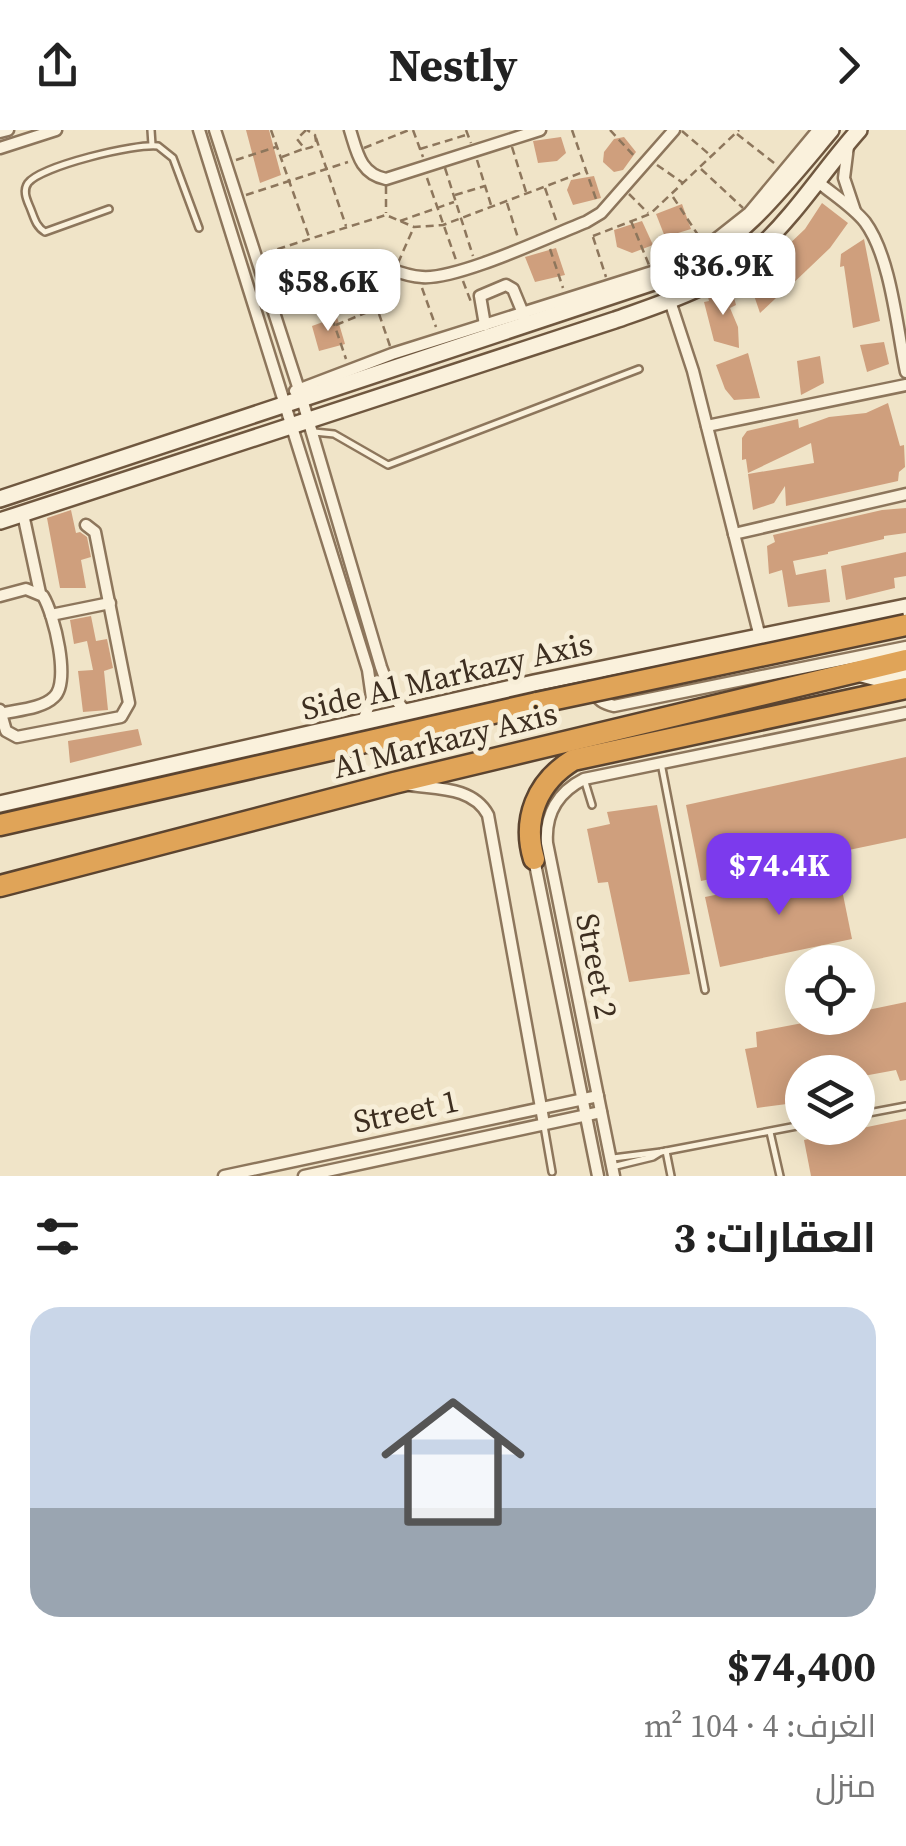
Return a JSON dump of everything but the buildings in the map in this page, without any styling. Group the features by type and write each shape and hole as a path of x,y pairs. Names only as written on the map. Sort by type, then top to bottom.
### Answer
{"highway":[{"name":"Al Markazy Axis","path":"0,825 537,703 906,625"},
{"name":"Al Markazy Axis","path":"0,886 394,782 906,660"},
{"path":"534,860 529,839 533,808 548,780 573,760 906,688"}],"street":[{"path":"0,132 8,130"},
{"path":"0,148 56,130"},
{"path":"199,130 304,426 381,667 391,694 406,712"},
{"path":"215,130 264,287 292,397"},
{"path":"350,130 369,173 386,179 540,130"},
{"path":"264,287 353,260 368,260 419,277 440,277 476,265 601,213 677,130"},
{"path":"292,397 392,354 482,326 525,319 567,299 652,272 706,247 749,213 818,130"},
{"path":"0,499 525,319 661,281 703,260 756,218 832,130"},
{"path":"0,521 304,426 670,301 712,282 758,250 854,136"},
{"path":"854,136 844,178 856,212"},
{"path":"817,181 866,224 882,260 906,372"},
{"path":"482,326 480,296 506,285 513,288 525,319"},
{"path":"670,301 693,371 760,637"},
{"path":"707,426 906,385"},
{"path":"304,426 368,670 372,698 362,723"},
{"path":"734,534 906,494"},
{"path":"23,514 63,676 59,692 46,702 0,712 6,731 17,737 125,715 129,703 95,532 86,524"},
{"path":"0,596 26,590 40,593"},
{"path":"51,615 110,604"},
{"name":"Side Al Markazy Axis","path":"0,804 406,712 906,607"},
{"path":"600,670 593,684 594,696 601,703 614,706 906,647"},
{"path":"368,670 381,667"},
{"path":"855,671 877,678 906,676"},
{"path":"584,779 906,713"},
{"name":"Street 2","path":"584,779 554,804 547,835 612,1167"},
{"path":"394,782 466,794 482,804 488,816 544,1124"},
{"name":"Street 2","path":"534,860 598,1176"},
{"name":"Street 1","path":"224,1176 598,1096"},
{"name":"Street 1","path":"304,1176 358,1170 601,1112"}],"lane":[{"path":"150,130 152,145"},
{"path":"109,209 45,232 37,225 26,187 34,178 90,156 152,145 173,158 199,228"},
{"path":"304,426 329,432 388,465 640,370"},
{"path":"661,763 705,990"},
{"path":"584,779 592,805"},
{"path":"875,1112 906,1106"},
{"path":"544,1124 552,1172"},
{"path":"612,1167 663,1152 785,1129"},
{"path":"770,1132 780,1176"},
{"path":"663,1152 671,1176"}],"path":[{"path":"271,130 310,239"},
{"path":"296,130 298,143 305,148"},
{"path":"298,136 308,130 316,138 346,227"},
{"path":"236,198 326,168 411,130 482,326"},
{"path":"572,130 601,213"},
{"path":"610,130 647,162 684,184"},
{"path":"677,130 712,157"},
{"path":"420,150 467,132 492,207"},
{"path":"609,286 593,236 650,214 737,132 784,171"},
{"path":"281,158 314,144 316,138"},
{"path":"510,140 527,193"},
{"path":"225,164 278,147"},
{"path":"442,162 476,265"},
{"path":"700,168 749,213"},
{"path":"254,257 386,215 414,227 443,226 586,170"},
{"path":"386,179 386,215"},
{"path":"453,195 485,186"},
{"path":"544,186 560,232"},
{"path":"624,190 650,214"},
{"path":"672,196 706,247"},
{"path":"400,221 455,201"},
{"path":"506,201 521,247"},
{"path":"631,220 652,272"},
{"path":"334,326 377,308 414,227"},
{"path":"546,238 567,299"},
{"path":"296,278 306,310 328,306 345,296 334,266"},
{"path":"419,277 441,340"},
{"path":"328,306 350,370"},
{"path":"377,308 392,354"}]}
